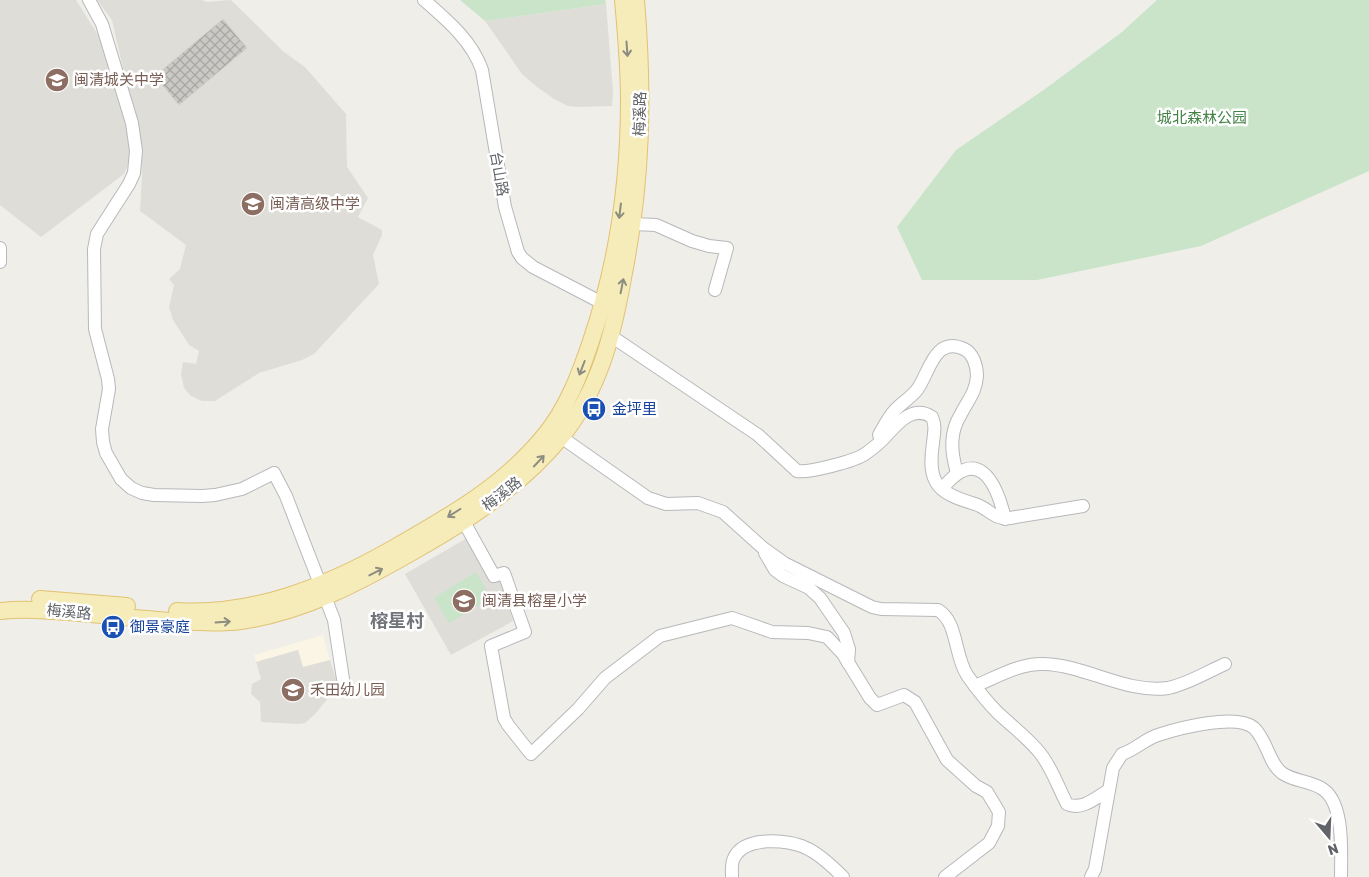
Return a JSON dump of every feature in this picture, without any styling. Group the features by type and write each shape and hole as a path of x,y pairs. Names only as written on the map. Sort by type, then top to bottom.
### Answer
{"main road":[{"name":"梅溪路","path":"0,611 37,610 218,623 263,616 398,560 464,522 525,476 561,437 576,415 594,384 611,336 610,307 627,145 629,78 624,0"},
{"name":"梅溪路","path":"0,601 66,600 177,611 203,611 251,606 323,591 462,508 512,471 547,433 564,406 610,307 633,224 638,188 641,120 640,47 636,0"}],"street":[{"path":"89,0 102,24 132,123 136,151 134,173 97,234 94,250 95,329 109,384 102,429 106,453 121,479 131,488 142,493 154,495 215,495 242,489 274,473 286,496 323,591 336,630 344,679"},
{"name":"台山路","path":"424,0 460,34 479,62 482,70 505,207 518,252 532,267 610,307"},
{"path":"633,224 656,225 692,241 709,246 727,248 715,290"},
{"path":"0,248 0,262"},
{"path":"611,336 758,435 797,471 808,471 856,459 870,450 904,418 916,413 928,414 932,417 936,428 930,464 931,471 942,489 958,499 980,506 994,516 1005,519 1082,506"},
{"path":"870,450 894,410 916,391 934,358 944,349 959,347 971,355 977,375 975,389 961,412 953,433 951,451 957,473"},
{"path":"561,437 648,498 666,504 698,503 724,512 763,548 784,563 872,607 938,610 945,614 952,628 958,658 966,673 996,712 1039,752 1047,763 1067,804 1073,807 1080,806 1110,790"},
{"path":"942,489 957,473 972,468 982,471 992,482 1005,519"},
{"path":"464,522 494,576 504,573 525,632 491,646 504,718 531,754 578,709 605,678 660,636 732,618 772,632 808,633 827,637 844,654 870,698 877,705 904,695 915,702 947,760 976,786 987,792 999,812 998,826 989,843 944,877"},
{"path":"763,548 776,570 783,576 809,588 820,598 844,634 849,649 848,663"},
{"path":"975,686 1023,666 1044,664 1063,666 1138,686 1168,688 1184,683 1225,664"},
{"path":"1091,877 1095,869 1113,768 1122,754 1157,735 1218,721 1244,722 1261,736 1276,766 1282,773 1329,793 1338,813 1341,877"},
{"path":"732,877 733,858 741,848 754,843 781,841 806,848 843,877"}],"shaded area":[{"name":"闽清城关中学","path":"0,0 76,0 100,38 131,137 130,161 124,174 41,237 0,205"},
{"name":"闽清高级中学","path":"97,0 202,0 207,2 231,0 284,52 305,67 346,114 347,167 368,198 358,217 382,230 382,235 373,255 379,284 314,354 302,360 259,373 215,401 202,401 191,396 184,388 181,374 183,362 196,364 199,351 189,345 173,320 169,307 174,285 169,279 180,269 186,245 140,211 141,147 112,20"},
{"path":"606,4 613,92 612,106 568,106 554,99 522,74 485,21"},
{"name":"闽清县榕星小学","path":"467,538 501,579 513,621 451,655 405,574"},
{"path":"323,635 330,660 303,667 298,650 256,662 254,655"},
{"name":"禾田幼儿园","path":"298,650 303,667 330,660 338,686 305,723 261,722 260,702 251,694 252,684 261,679 256,662"}],"green space":[{"path":"460,0 605,0 606,4 485,21"},
{"name":"城北森林公园","path":"1157,0 1369,0 1369,171 1201,246 1037,280 922,280 897,227 956,150 1045,89 1122,32"},
{"path":"476,572 491,598 449,623 434,598"}],"building":[{"path":"223,19 247,48 179,105 155,76"}],"place":[{"name":"闽清城关中学","path":"57,80"},
{"name":"闽清高级中学","path":"253,204"},
{"name":"金坪里","path":"594,409"},
{"name":"闽清县榕星小学","path":"464,601"},
{"name":"御景豪庭","path":"113,627"},
{"name":"禾田幼儿园","path":"293,690"}],"district":[{"name":"榕星村","path":"397,621"}]}
